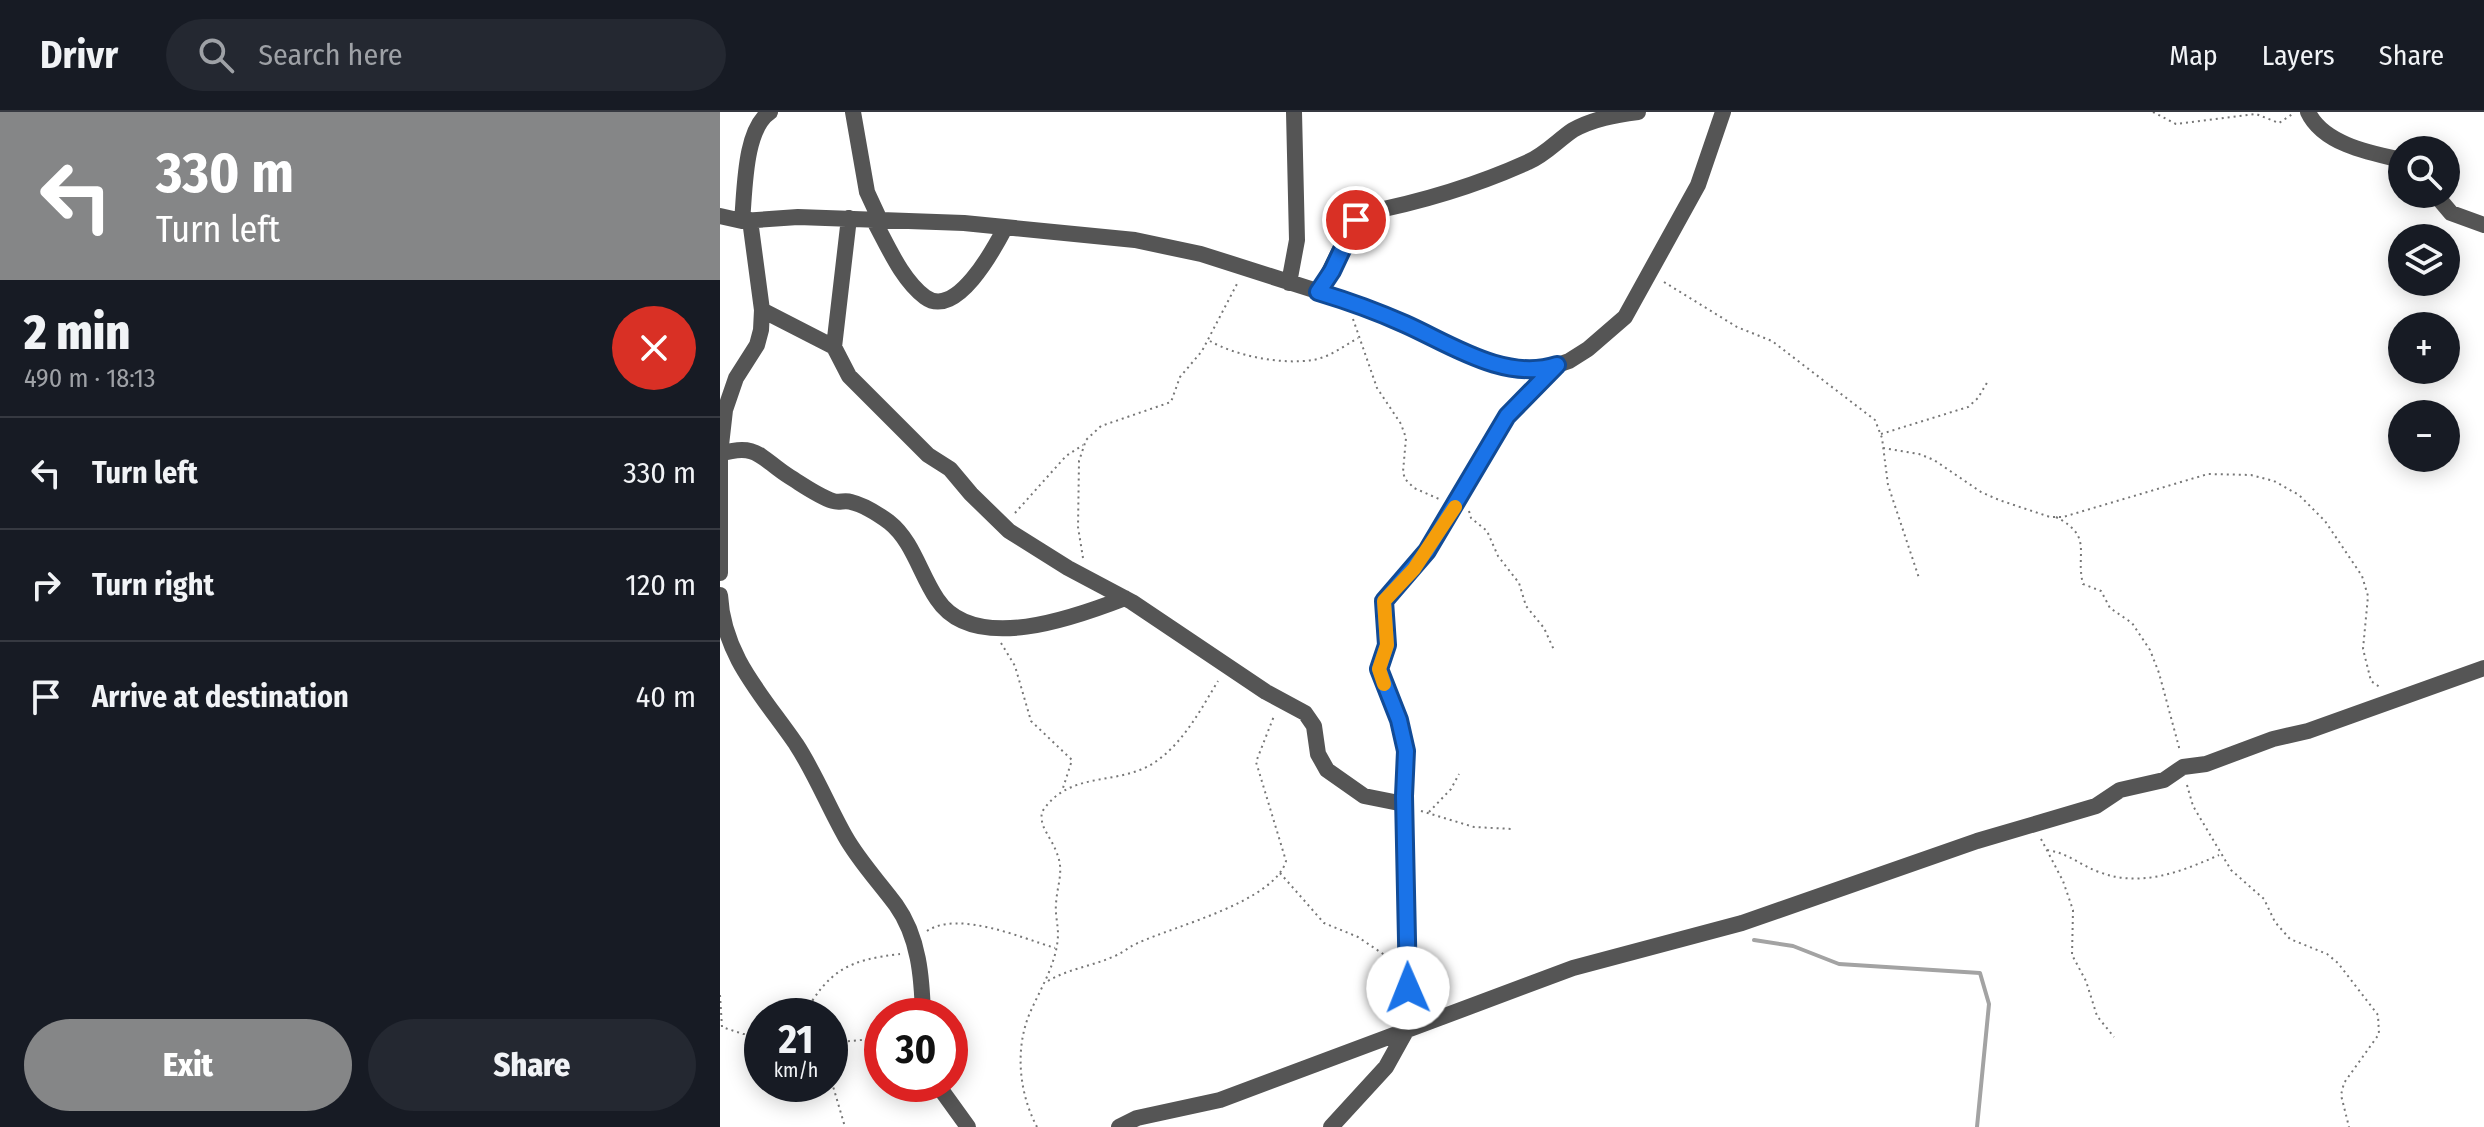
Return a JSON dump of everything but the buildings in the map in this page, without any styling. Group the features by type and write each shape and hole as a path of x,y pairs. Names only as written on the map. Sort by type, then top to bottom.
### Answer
{"street":[{"path":"853,112 867,192 877,219 907,276 926,298 936,302 954,296 964,288 981,268 1005,228"},
{"path":"1289,283 1297,240 1294,112"},
{"path":"1318,292 1332,271 1348,233 1364,213 1436,197 1487,180 1533,160 1592,116 1638,112"},
{"path":"1331,1127 1386,1067 1409,1030 1404,805 1406,751 1399,720 1379,669 1387,645 1384,601 1414,569 1507,416 1557,365 1588,349 1625,317 1698,185 1723,112"},
{"path":"2308,112 2318,127 2330,136 2388,156"},
{"path":"720,573 720,454 725,410 736,378 757,345 762,310 746,220 750,150 757,125 768,113"},
{"path":"2447,208 2451,213 2484,225"},
{"path":"720,216 746,220 877,219 1135,240 1201,254 1347,301 1483,360 1522,369 1557,365"},
{"path":"849,218 834,347 849,376 928,455 950,469 1003,526 1087,579 1125,598 1311,719 1318,754 1327,770 1364,796 1404,805"},
{"path":"762,310 834,347"},
{"path":"720,454 741,449 759,453 801,484 836,502 848,501 860,505 888,521 909,544 943,608 984,627 993,629 1060,620 1125,598"},
{"path":"720,595 721,615 729,644 743,671 798,748 846,837 896,905 915,946 921,998"},
{"path":"1119,1127 1137,1118 1212,1102 1573,968 1742,923 1977,841 2096,806 2120,790 2167,779 2183,767 2206,764 2273,739 2300,734 2484,668"},
{"path":"950,1102 968,1127"}],"path":[{"path":"2153,112 2176,124 2256,114 2279,123 2297,112"},
{"path":"1003,526 1066,456 1084,445 1101,426 1171,402 1180,377 1209,340 1233,290 1249,270"},
{"path":"1648,274 1737,327 1772,341 1804,369 1863,408 1875,420 1888,485 1919,578"},
{"path":"1347,301 1377,388 1401,424 1406,438 1405,479 1414,488 1455,506 1467,506 1471,518 1487,531 1498,556 1519,583 1526,606 1544,628 1554,650"},
{"path":"1209,340 1235,353 1295,360 1330,354 1358,338"},
{"path":"1880,435 1968,407 1978,398 1988,381"},
{"path":"1084,445 1079,461 1078,527 1087,579"},
{"path":"1883,448 1919,454 1934,460 1981,492 2071,525 2079,537 2083,584 2101,591 2110,608 2132,623 2150,650 2159,673 2193,806 2219,855 2264,899 2281,931 2290,939 2327,954 2338,963 2378,1015 2379,1034 2344,1083 2341,1095 2349,1127"},
{"path":"2056,517 2208,474 2251,475 2274,481 2299,495 2325,521 2362,576 2368,596 2363,649 2371,681 2403,698"},
{"path":"984,627 1003,645 1015,666 1036,729 1053,740 1060,751 1072,760 1063,790"},
{"path":"1037,1127 1019,1066 1021,1040 1030,1014 1047,982 1058,937 1056,898 1062,875 1056,848 1041,816 1046,805 1063,790 1086,780 1125,775 1158,760 1191,726 1227,665"},
{"path":"1047,982 1064,972 1117,956 1134,944 1234,906 1280,873 1286,861 1256,762 1280,700"},
{"path":"1428,813 1451,789 1459,774"},
{"path":"1404,805 1474,827 1512,829"},
{"path":"2027,828 2040,838 2063,881 2073,910 2072,955 2086,981 2097,1016 2114,1037"},
{"path":"2046,850 2063,853 2101,873 2147,879 2176,874 2219,855"},
{"path":"1280,873 1324,923 1365,941 1408,974"},
{"path":"814,998 824,983 846,965 915,946 932,927 958,922 1055,948"},
{"path":"720,995 722,1027 744,1034"},
{"path":"838,1102 845,1127"}],"waterway":[{"path":"1754,940 1793,946 1839,964 1980,973 1989,1004 1977,1127"}],"slow traffic":[{"path":"1384,684 1379,669 1387,645 1384,601 1414,569 1455,507"}],"route":[{"path":"1356,220 1332,271 1318,292 1361,305 1483,360 1522,369 1546,369 1557,365 1507,416 1442,529 1414,569 1384,601 1387,645 1379,669 1399,720 1406,751 1408,988"}]}
